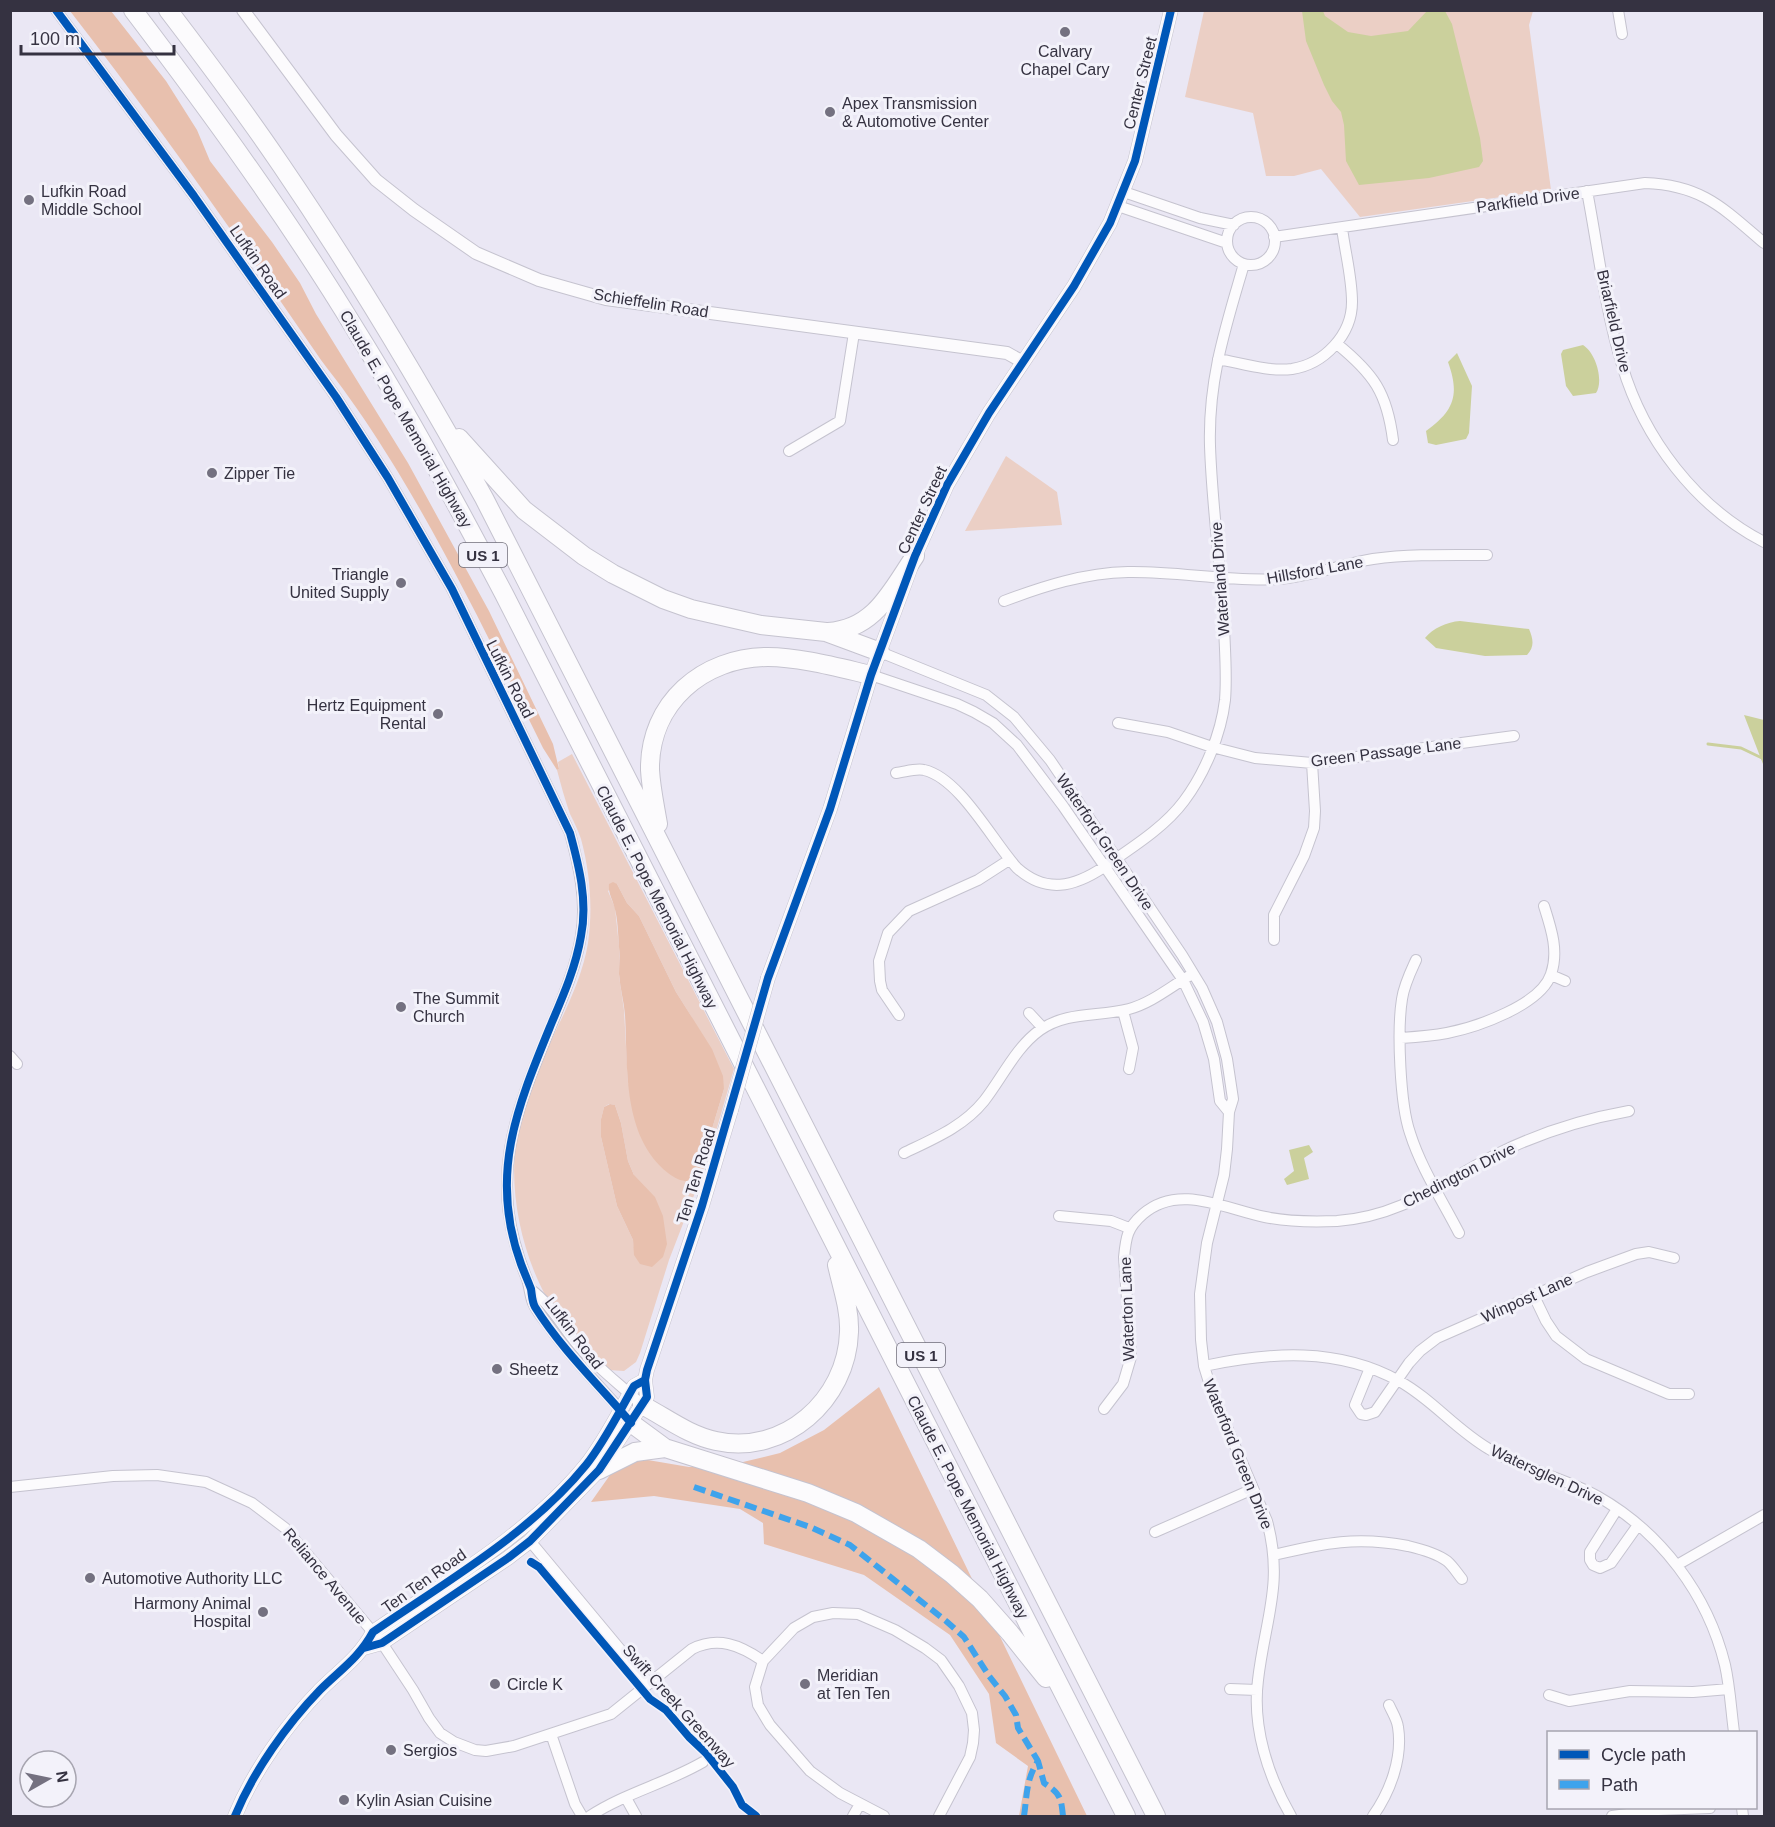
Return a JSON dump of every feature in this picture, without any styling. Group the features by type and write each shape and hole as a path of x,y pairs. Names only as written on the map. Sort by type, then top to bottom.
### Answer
{"highway":[{"name":"Claude E. Pope Memorial Highway","path":"133,10 238,151 305,251 357,331 422,442 504,594 1126,1816"},
{"name":"Claude E. Pope Memorial Highway","path":"168,10 286,172 347,265 440,417 662,844 1156,1816"},
{"path":"440,417 525,510 584,556 613,574 663,599 720,617 761,625 826,632 845,631 861,623 876,611 915,556"},
{"path":"826,632 880,652"},
{"path":"662,844 650,768 654,739 664,712 695,678 731,661 769,657 829,665 871,675"},
{"path":"636,1399 686,1431 716,1441 733,1443 751,1442 778,1435 812,1415 829,1396 839,1378 847,1353 849,1331 847,1308 832,1240"},
{"path":"625,1416 665,1448 808,1493 856,1513 919,1549 980,1599 1072,1712"},
{"path":"599,1470 634,1452 665,1448"}],"main road":[{"name":"Center Street","path":"768,978 830,809 871,675 915,556 947,485 994,404 1074,286 1102,240 1124,192 1135,161 1171,10"},
{"name":"Ten Ten Road","path":"235,1816 284,1733 319,1690 364,1648 534,1516 586,1464 636,1399 647,1397 645,1380 702,1206 768,978"},
{"name":"Ten Ten Road","path":"377,1638 508,1558 530,1540 599,1470 625,1416"}],"street":[{"name":"Lufkin Road","path":"56,10 194,196 336,397 388,478 452,589 570,833 580,872 583,906 582,935 569,981 517,1112 509,1147 506,1189 515,1249 534,1304 568,1353 625,1416"},
{"name":"Schieffelin Road","path":"243,10 336,135 376,180 414,210 476,253 539,280 606,299 1007,354 1023,362"},
{"path":"1618,10 1622,34"},
{"name":"Parkfield Drive","path":"1274,237 1645,183 1684,188 1706,197 1718,204 1764,243"},
{"name":"Briarfield Drive","path":"1587,191 1617,346 1628,383 1643,417 1662,449 1703,499 1738,528 1764,542"},
{"path":"1124,192 1200,218 1234,225"},
{"path":"1118,206 1227,243"},
{"path":"1254,217 1268,224 1274,237 1274,245 1266,259 1259,263 1244,264 1232,255 1227,243 1230,230 1234,225 1240,220 1254,217"},
{"path":"1218,359 1292,369 1317,359 1337,344 1350,317 1352,300 1342,228"},
{"name":"Waterland Drive","path":"896,773 925,770 944,781 965,800 1009,860 1027,877 1053,886 1082,880 1105,866 1153,831 1184,801 1201,773 1222,713 1226,677 1210,445 1213,387 1218,359 1228,313 1244,264"},
{"path":"789,451 840,421 854,333"},
{"path":"1337,344 1363,368 1379,387 1390,415 1393,440"},
{"name":"Hillsford Lane","path":"1004,601 1052,584 1103,574 1152,573 1220,577 1233,580 1282,579 1374,559 1487,555"},
{"name":"Waterford Green Drive","path":"880,652 986,695 1014,717 1050,760 1194,973 1222,1038 1233,1099 1228,1112 1227,1149 1207,1243 1200,1294 1201,1340 1204,1366 1212,1392 1266,1521 1274,1556 1273,1598 1257,1690 1259,1727 1265,1757 1279,1795 1291,1816"},
{"name":"Waterford Green Drive","path":"871,675 957,704 993,723 1017,745 1105,866 1183,980 1203,1023 1214,1059 1220,1101 1228,1112"},
{"name":"Green Passage Lane","path":"1118,723 1168,732 1255,758 1312,763 1514,736"},
{"path":"1274,940 1274,915 1304,856 1314,828 1312,763"},
{"path":"899,1016 882,990 880,981 881,950 888,933 909,912 978,880 1009,860"},
{"path":"1401,1038 1448,1033 1497,1016 1534,997 1545,986 1551,975 1554,950 1544,906"},
{"path":"1416,960 1405,983 1400,1014 1407,1122 1415,1147 1459,1233"},
{"path":"904,1153 962,1122 982,1103 1026,1042 1043,1028 1067,1018 1123,1011 1157,997 1194,973"},
{"path":"1551,975 1566,981"},
{"path":"1123,1011 1133,1048 1129,1069"},
{"path":"1029,1013 1043,1028"},
{"name":"Chedington Drive","path":"1216,1204 1249,1214 1285,1221 1354,1220 1387,1211 1436,1190 1498,1154 1529,1140 1566,1126 1629,1111"},
{"path":"1059,1216 1111,1221 1130,1228 1146,1211 1165,1201 1192,1199 1216,1204"},
{"name":"Waterton Lane","path":"1104,1409 1123,1384 1131,1357 1124,1257 1130,1228"},
{"name":"Winpost Lane","path":"1370,1368 1355,1405 1361,1414 1365,1415 1375,1412 1409,1363 1437,1338 1587,1272 1636,1254 1649,1252 1674,1258"},
{"name":"Lufkin Road","path":"530,1288 541,1296 576,1344 601,1370 636,1399"},
{"path":"1534,1296 1556,1336 1586,1359 1669,1394 1689,1394"},
{"name":"Watersglen Drive","path":"1204,1366 1295,1354 1350,1361 1398,1381 1420,1395 1491,1451 1525,1467 1579,1487 1617,1509 1638,1525 1677,1565 1695,1591 1710,1619 1723,1658 1734,1731"},
{"name":"Reliance Avenue","path":"10,1487 113,1476 180,1477 215,1484 265,1511 285,1528 377,1638 410,1684 440,1733 454,1742 475,1750 486,1751 514,1746 611,1714 692,1649 711,1642 726,1642 741,1647 762,1660"},
{"path":"1155,1532 1253,1489"},
{"path":"1617,1509 1590,1552 1593,1565 1600,1568 1611,1563 1638,1525"},
{"path":"1677,1565 1764,1515"},
{"path":"530,1540 649,1684"},
{"path":"1274,1556 1329,1543 1354,1540 1378,1541 1416,1548 1437,1555 1448,1562 1462,1578"},
{"path":"884,1816 825,1784 810,1771 764,1716 758,1705 755,1687 762,1660 794,1628 813,1617 858,1614 895,1630 941,1660 968,1702 974,1730 970,1757 939,1816"},
{"path":"1230,1689 1257,1690"},
{"path":"1549,1695 1569,1701 1630,1691 1693,1692 1729,1689"},
{"path":"1373,1816 1382,1804 1395,1767 1398,1725 1389,1705"},
{"path":"551,1734 575,1804 582,1816"},
{"path":"590,1816 616,1801 686,1772 703,1762"},
{"path":"626,1798 636,1816"},
{"path":"853,1816 860,1804"},
{"path":"1612,1816 1684,1809"}],"shaded area":[{"path":"70,11 111,11 166,81 197,130 210,161 272,242 300,283 316,314 408,463 489,611 553,744 559,769 557,770 543,748 455,574 378,440 198,184"},
{"path":"1204,11 1533,11 1529,25 1551,190 1360,217 1321,169 1294,176 1266,176 1253,113 1185,97"},
{"path":"1302,11 1323,11 1325,16 1348,32 1371,36 1408,31 1427,11 1445,11 1452,24 1480,138 1483,161 1479,167 1429,178 1359,185 1346,161 1341,112 1324,85 1306,41"},
{"path":"1583,345 1595,361 1599,375 1598,388 1596,393 1573,396 1566,386 1561,354 1563,350"},
{"path":"1457,353 1472,386 1469,433 1466,439 1436,445 1428,443 1426,431 1443,416 1452,401 1454,384 1448,362"},
{"path":"1006,456 1057,492 1062,525 965,531"},
{"path":"1460,621 1529,629 1532,639 1531,649 1527,655 1485,656 1436,648 1425,638 1441,626"},
{"path":"1744,715 1764,720 1764,765 1763,764"},
{"path":"572,754 734,1069 708,1159 669,1260 640,1353 636,1362 624,1371 608,1370 600,1364 561,1320 538,1281 522,1235 517,1212 514,1165 517,1133 522,1113 540,1065 580,975 590,930 587,864 581,839 570,814 557,770 559,769 558,762","holes":["617,884 627,903 639,916 676,992 691,1016 724,1089 697,1179 628,1083 624,1010 619,976 619,946 615,908 608,891","609,1104 615,1105 628,1161 634,1175 635,1255 633,1240 617,1206 601,1137 601,1119 604,1107"]},
{"path":"613,882 617,884 627,903 639,916 676,992 712,1049 723,1076 724,1089 697,1179 686,1181 668,1173 653,1158 642,1140 635,1121 628,1079 617,921 609,890 609,884"},
{"path":"610,1104 615,1105 628,1161 634,1175 655,1197 663,1216 667,1244 663,1257 652,1267 640,1264 634,1255 633,1240 617,1206 601,1137 604,1107"},
{"path":"1309,1145 1313,1152 1304,1158 1309,1179 1287,1185 1284,1179 1294,1171 1289,1150"},
{"path":"879,1387 1087,1816 1019,1816 1028,1766 996,1743 989,1694 950,1635 864,1575 764,1544 763,1523 740,1509 654,1496 591,1502 610,1475 642,1459 689,1467 743,1462 780,1453 824,1430"}],"waterway":[{"path":"1708,744 1741,748 1764,759"}],"marked path":[{"path":"694,1487 810,1527 850,1545 946,1621 964,1637 1005,1696 1016,1715 1018,1728 1038,1761"},
{"path":"1024,1816 1029,1781 1038,1761 1044,1783 1059,1797 1063,1816"}],"cycle path":[{"path":"56,10 194,196 336,397 388,478 452,589 570,833 583,897 581,936 569,980 528,1082 519,1111 511,1140 507,1170 507,1200 511,1231 535,1307 569,1353 631,1423"},
{"path":"364,1648 382,1643 530,1541 599,1470 647,1397 645,1380 647,1370 702,1206 768,978 830,809 871,675 915,556 947,485 989,413 1074,286 1110,223 1135,161 1171,10"},
{"path":"235,1816 251,1783 283,1733 320,1690 355,1657 373,1632 486,1556 540,1513 586,1465 606,1436 634,1386 645,1380"},
{"name":"Swift Creek Greenway","path":"531,1562 539,1567 650,1699 666,1710 706,1753 733,1787 742,1805 756,1816"}],"place":[{"name":"Calvary Chapel Cary","path":"1065,32"},
{"name":"Apex Transmission & Automotive Center","path":"830,112"},
{"name":"Lufkin Road Middle School","path":"29,200"},
{"name":"Zipper Tie","path":"212,473"},
{"name":"Triangle United Supply","path":"401,583"},
{"name":"Hertz Equipment Rental","path":"438,714"},
{"name":"The Summit Church","path":"401,1007"},
{"name":"Sheetz","path":"497,1369"},
{"name":"Automotive Authority LLC","path":"90,1578"},
{"name":"Harmony Animal Hospital","path":"263,1612"},
{"name":"Circle K","path":"495,1684"},
{"name":"Meridian at Ten Ten","path":"805,1684"},
{"name":"Sergios","path":"391,1750"},
{"name":"Kylin Asian Cuisine","path":"344,1800"}]}
